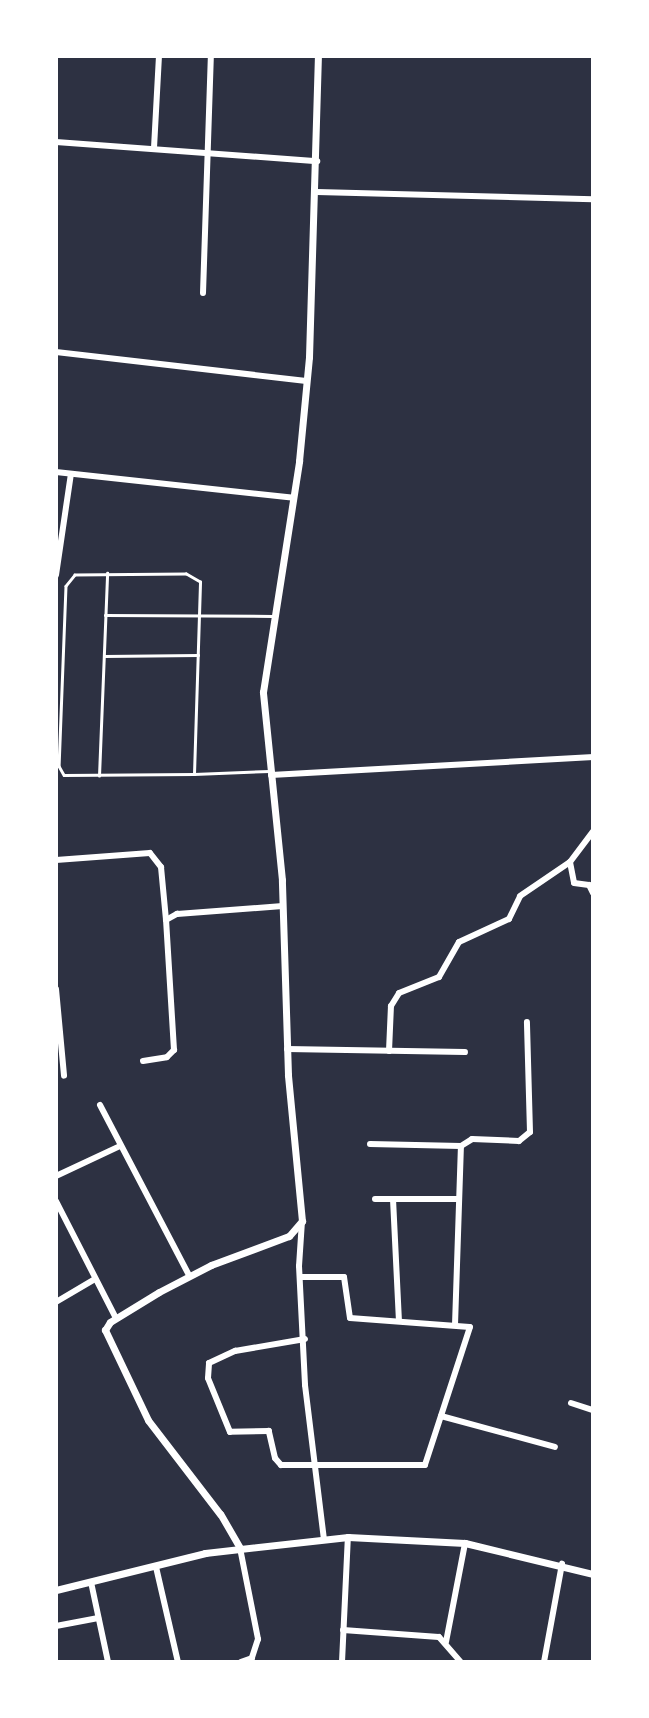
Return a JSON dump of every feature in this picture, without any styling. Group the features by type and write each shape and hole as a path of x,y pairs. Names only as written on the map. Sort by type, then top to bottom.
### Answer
{"street":[{"path":"154,148 159,56"},
{"path":"203,293 211,56"},
{"path":"318,56 317,192 306,381 294,498 272,616 262,692 283,906 287,1049 302,1221 300,1277 314,1463 324,1539"},
{"path":"56,142 209,151 317,161"},
{"path":"317,192 593,198"},
{"path":"56,352 306,381"},
{"path":"56,472 294,498"},
{"path":"56,575 71,474"},
{"path":"271,773 593,757"},
{"path":"389,1051 391,1006 399,993 439,977 459,942 503,924 520,896 570,862 593,832"},
{"path":"56,860 150,853 160,867 174,1050 167,1057 143,1061"},
{"path":"570,862 574,883 589,885 593,893"},
{"path":"166,920 177,914 283,906"},
{"path":"56,989 64,1076"},
{"path":"370,1144 461,1146 472,1139 519,1141 530,1132 527,1022"},
{"path":"287,1049 465,1052"},
{"path":"100,1105 158,1224 171,1234 189,1275"},
{"path":"56,1176 120,1146"},
{"path":"454,1325 461,1146"},
{"path":"375,1199 460,1199"},
{"path":"393,1199 399,1321"},
{"path":"56,1200 116,1318"},
{"path":"241,1662 252,1658 258,1639 240,1548 220,1514 148,1420 105,1330 116,1318 189,1275 289,1236 302,1221"},
{"path":"300,1277 341,1276 350,1318 454,1325 471,1330 441,1416 429,1460 418,1468 278,1464 269,1431 230,1432 206,1370 215,1357 305,1339"},
{"path":"56,1302 95,1279"},
{"path":"571,1403 593,1410"},
{"path":"441,1416 555,1447"},
{"path":"342,1662 348,1537"},
{"path":"56,1590 240,1548 348,1537 465,1543 562,1564 593,1574"},
{"path":"446,1642 465,1543"},
{"path":"544,1662 562,1564"},
{"path":"156,1567 178,1662"},
{"path":"91,1582 108,1662"},
{"path":"56,1626 98,1618"},
{"path":"343,1630 427,1635 446,1642 461,1662"}],"lane":[{"path":"99,776 107,573"},
{"path":"194,774 202,591 194,576 107,573 75,575 66,586 59,766 68,777 271,773"},
{"path":"105,615 272,616"},
{"path":"104,656 199,654"}]}
